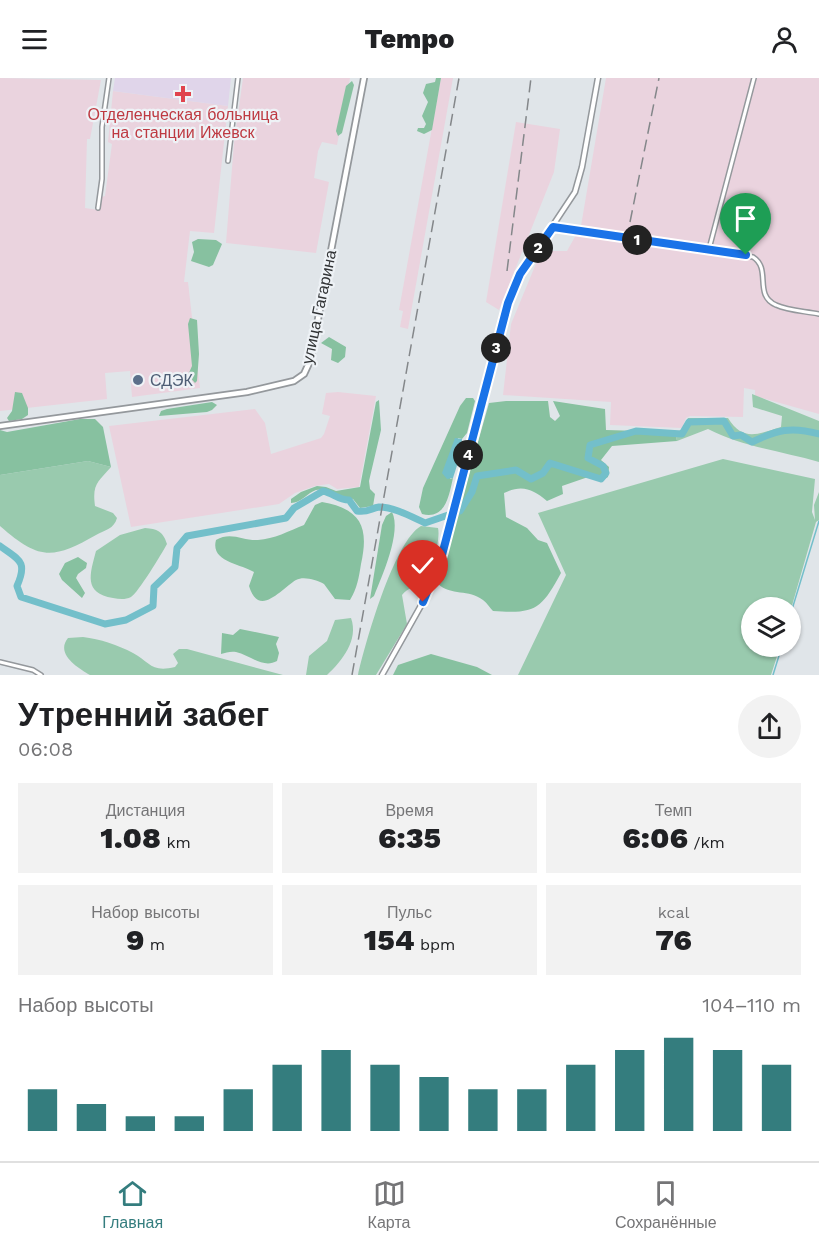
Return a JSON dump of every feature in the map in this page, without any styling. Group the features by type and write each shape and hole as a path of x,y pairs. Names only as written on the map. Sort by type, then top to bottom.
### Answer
{"main road":[{"name":"улица Гагарина","path":"0,426 204,400 271,387 294,381 302,376 311,357 364,78"},
{"path":"382,675 423,602 442,555 508,303 520,274 576,192 598,78"}],"street":[{"path":"98,208 102,179 102,128 110,78"},
{"path":"228,161 238,78"},
{"path":"709,249 754,78"},
{"path":"553,227 753,257 763,269 763,291 769,301 781,307 819,314"},
{"path":"0,662 33,670 41,675"}],"shaded area":[{"path":"0,78 101,80 90,139 87,139 85,208 98,210 100,210 101,197 105,196 112,144 108,142 113,91 228,106 214,233 190,231 184,282 188,282 200,388 132,397 130,371 105,373 107,399 0,411"},
{"name":"Отделенческая больница на станции Ижевск","path":"115,78 231,78 228,106 113,91"},
{"path":"243,78 350,78 337,145 322,142 318,151 314,178 329,182 316,253 226,243 234,143"},
{"path":"441,78 453,78 408,329 400,327 403,311 399,310"},
{"path":"606,78 819,78 819,414 755,396 755,390 744,388 743,417 690,416 686,418 682,428 610,425 611,402 503,395 511,324 540,254 543,251 567,251 581,226"},
{"path":"516,122 560,129 554,172 499,310 486,302"},
{"path":"326,393 376,396 359,487 337,489 329,484 315,486 295,493 279,504 131,527 109,426 255,409 265,423 271,454 321,438 330,416 322,414"}],"green space":[{"path":"436,78 441,78 432,130 424,134 417,131 418,128 424,128 426,124 422,116 428,102 423,93 426,84 435,82"},
{"path":"352,81 354,85 342,133 338,136 336,131 346,86"},
{"path":"198,239 216,240 222,244 213,265 209,267 191,261 194,252 192,242"},
{"path":"190,318 197,320 199,354 195,383 188,375 192,366 188,324"},
{"path":"329,337 346,347 345,357 338,363 331,360 332,349 321,343"},
{"path":"15,392 22,393 28,408 28,415 22,419 9,421 7,418 12,411"},
{"path":"752,394 819,421 819,462 748,444 708,429 677,441 675,432 682,430 688,418 728,418 739,431 751,434 781,427 782,416 753,407"},
{"path":"466,398 473,398 475,401 467,433 462,439 458,438 448,498 441,510 430,515 422,514 419,507 423,488 460,406"},
{"path":"379,400 381,430 369,481 370,489 375,494 373,506 360,508 353,499 321,489 291,503 291,499 301,492 317,486 336,491 360,487 376,402"},
{"path":"548,401 550,417 555,421 560,416 553,401 605,409 606,430 675,432 677,441 612,446 601,460 609,467 608,477 601,481 591,476 562,486 563,494 547,501 537,493 522,488 504,493 506,517 527,528 538,540 547,543 561,573 542,602 519,612 493,611 478,597 449,590 438,584 489,403"},
{"path":"212,402 217,405 207,412 159,416 161,411 167,409"},
{"path":"80,419 95,419 103,427 111,467 88,461 0,475 0,430 7,432"},
{"path":"723,459 815,479 812,512 815,520 814,505 819,492 819,520 816,522 794,597 741,597 741,657 777,657 771,675 518,675 566,575 538,513"},
{"path":"88,461 111,467 99,480 95,488 94,499 95,506 113,513 117,518 111,527 68,549 46,553 25,545 0,526 0,475"},
{"path":"322,502 335,505 354,515 363,530 363,551 359,574 350,600 335,599 324,584 303,578 296,580 265,601 253,596 249,586 254,572 222,558 215,547 216,540 227,536 253,540 270,538 304,525 315,505"},
{"path":"392,512 395,531 390,554 374,596 370,599 382,525 386,516"},
{"path":"421,526 438,528 437,548 432,565 422,582 402,595 407,624 376,675 358,675 374,618 391,572 411,535"},
{"path":"145,528 159,532 164,536 167,544 139,588 131,597 124,599 97,592 91,581 96,551 120,535"},
{"path":"78,557 87,563 86,568 76,578 85,593 82,598 62,580 59,574 65,563"},
{"path":"351,618 353,634 351,642 338,663 327,675 306,675 309,656 327,641 335,620"},
{"path":"240,629 279,637 276,644 279,653 277,661 262,662 236,652 221,654 222,633 233,635"},
{"path":"83,637 121,647 139,656 151,666 161,669 175,667 178,663 173,654 179,649 187,649 283,675 90,675 70,660 64,650 68,638"},
{"path":"431,654 477,667 492,675 393,675 398,665"}],"water":[{"path":"455,438 462,439 461,453 453,478 447,479 442,473"}],"waterway":[{"path":"0,546 20,562 22,571 17,586 21,597 105,624 126,620 153,606 154,587 175,567 177,548 187,536 286,518 294,508 323,491 349,500 357,511 385,507 425,523 460,511 472,492 477,476 516,470 531,479 543,473 550,463 601,479 606,473 603,466 588,458 590,445 636,431 682,434 689,422 724,421 733,436 741,435 752,442 784,430 800,430 819,434"},
{"path":"796,597 819,521"},
{"path":"773,675 779,657"}],"railway":[{"path":"352,675 459,78"},
{"path":"507,271 531,78"},
{"path":"630,222 659,78"}],"place":[{"name":"Отделенческая больница на станции Ижевск","path":"183,94"},
{"name":"СДЭК","path":"138,380"}],"route":[{"path":"423,602 442,555 508,303 520,274 553,227 746,255"}]}
